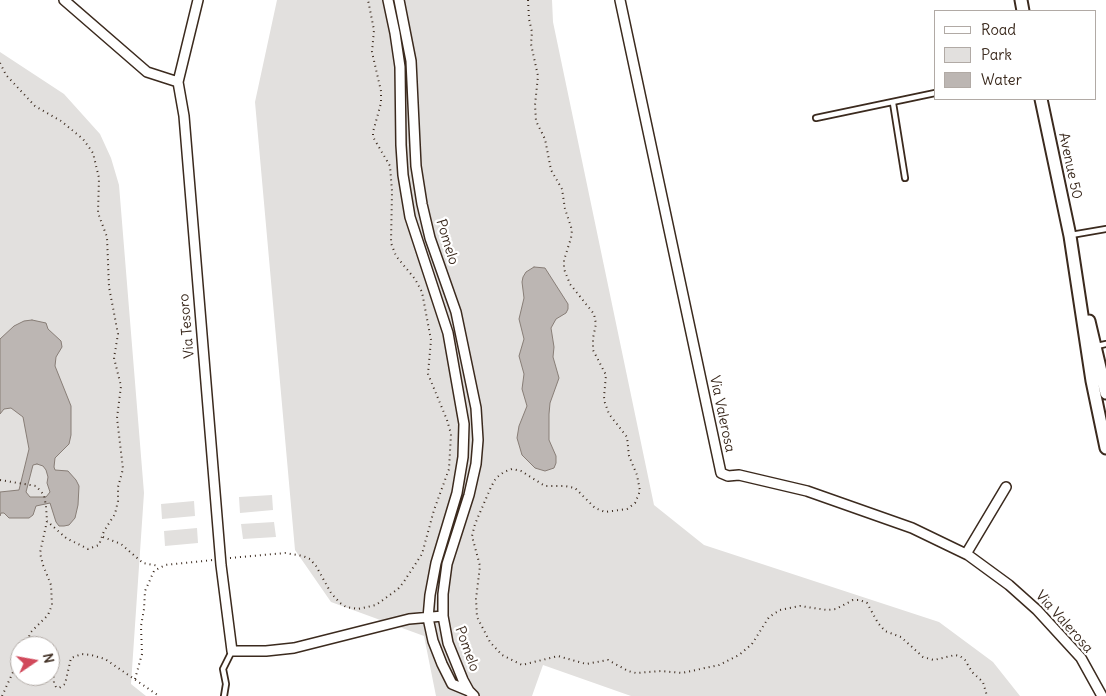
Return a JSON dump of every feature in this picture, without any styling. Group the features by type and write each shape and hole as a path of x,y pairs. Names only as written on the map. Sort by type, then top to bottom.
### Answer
{"main road":[{"name":"Avenue 50","path":"1042,100 1070,237 1091,377 1106,448"},
{"name":"Avenue 50","path":"1070,237 1101,345 1106,393"}],"street":[{"path":"64,0 148,72 178,82"},
{"name":"Via Tesoro","path":"198,0 178,82 184,116 220,559 232,651"},
{"name":"Pomelo","path":"388,0 396,33 400,67 401,145 403,175 410,217 448,333 464,424 464,457 458,493 436,563 428,618 433,640 452,684 469,694"},
{"name":"Pomelo","path":"399,0 411,61 416,166 422,204 430,238 456,312 476,408 478,440 476,464 470,496 447,564 443,594 443,616 448,643 469,694"},
{"name":"Via Valerosa","path":"620,0 721,473 728,476 739,475 807,491 912,528 966,554 1009,585 1037,610 1080,658 1102,696"},
{"path":"966,554 1006,487"},
{"path":"232,651 266,651 294,648 409,618 443,616"}],"lane":[{"path":"816,118 934,93"},
{"path":"892,103 904,178"},
{"path":"1070,237 1106,229"},
{"path":"224,696 226,684 223,669 232,651"}],"path":[{"path":"103,538 121,544 137,560 143,563 159,566 285,554 303,556 310,559 316,566 331,593 340,603 358,609 370,607 398,589 422,554 449,468 451,451 449,427 444,410 428,374 431,340 422,292 415,279 396,256 391,243 392,191 390,166 373,138 381,103 381,91 372,47 374,30 368,0"},
{"path":"528,0 528,19 532,32 531,44 538,76 535,105 536,121 545,139 551,170 562,189 565,209 572,230 572,238 564,260 564,269 567,279 594,314 596,324 593,350 606,375 605,403 609,414 626,436 629,456 640,482 640,491 635,503 627,510 605,512 595,508 576,488 545,486 520,471 512,469 496,478 475,524 472,536 479,560 476,599 477,617 490,642 502,655 522,666 558,656 589,664 608,660 628,671 636,673 688,672 719,665 739,656 752,644 769,617 780,610 800,606 827,610 836,609 853,600 860,600 867,603 878,623 885,631 901,638 923,657 934,660 955,655 960,656 965,660 972,672 983,682 987,696"},
{"path":"0,63 6,74 36,106 61,121 83,139 96,160 99,178 98,213 107,237 110,293 118,334 114,358 122,386 117,418 123,469 118,487 115,514 104,531 99,545 88,550 66,538 47,522"},
{"path":"0,480 36,486 44,495 47,522 40,553 51,585 52,605 48,615 29,636"},
{"path":"135,679 142,654 145,592 150,577 159,566"},
{"path":"56,686 59,688 65,684 71,658 82,654 105,658 159,696"},
{"path":"2,696 10,679"}],"green space":[{"path":"277,0 552,0 553,22 654,505 704,545 939,622 993,662 1020,696 631,696 543,665 532,696 436,696 424,636 331,602 295,550 255,102"},
{"path":"0,52 64,94 100,134 111,158 119,185 144,493 131,684 146,696 0,696"},
{"path":"272,495 273,510 240,513 239,497"},
{"path":"194,501 195,516 162,519 161,504"},
{"path":"274,522 276,537 243,539 241,524"},
{"path":"197,528 198,543 165,546 164,531"}],"water":[{"path":"534,267 545,268 568,304 566,313 556,319 551,328 554,347 553,357 559,378 550,403 549,440 556,456 556,463 554,468 545,471 535,468 522,455 517,438 519,426 527,406 522,389 524,374 519,356 524,339 519,319 524,298 522,282 526,272"},
{"path":"32,320 46,323 48,329 61,341 62,347 56,357 55,366 71,406 71,435 69,444 55,458 54,467 55,470 68,471 79,486 75,518 69,525 59,526 50,503 36,506 33,515 29,518 9,518 4,513 1,513 0,516 0,492 19,490 29,449 23,417 11,408 4,409 0,414 0,339 14,326 24,321","holes":["33,465 43,466 48,477 47,483 50,492 46,497 30,497 26,492"]}]}
